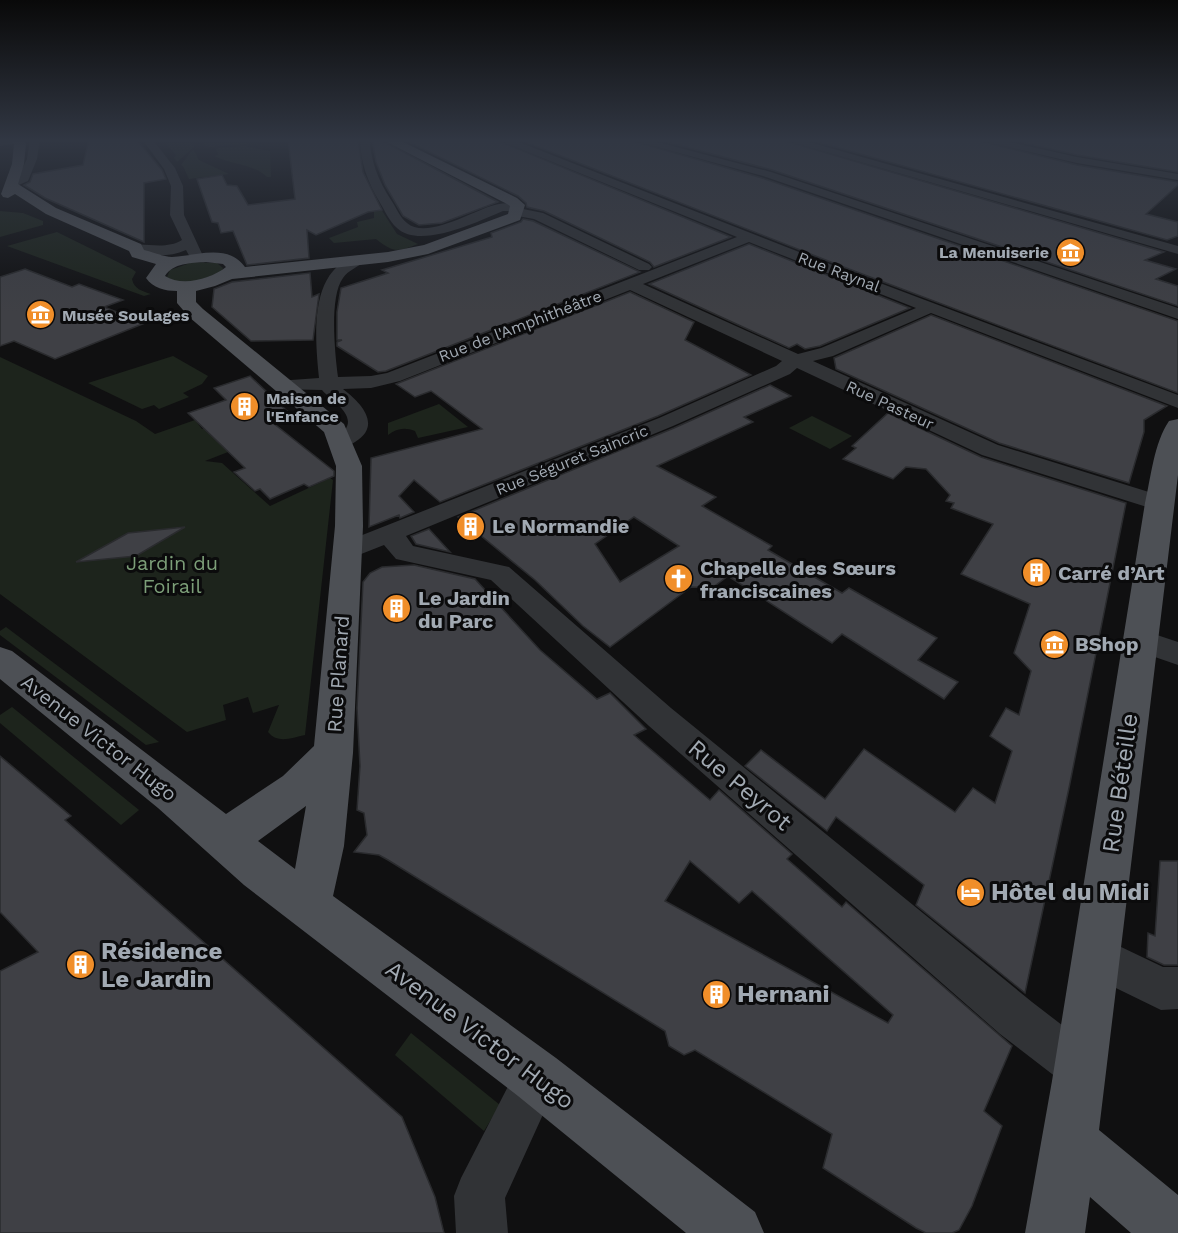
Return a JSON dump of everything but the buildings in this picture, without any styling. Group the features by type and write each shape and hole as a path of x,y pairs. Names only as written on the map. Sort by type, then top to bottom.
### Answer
{"main road":[{"path":"7,197 17,205 51,211 135,248 138,253 165,267"},
{"path":"9,197 131,255 165,267"},
{"path":"232,269 222,258 197,258 165,267 155,275 157,281 168,285 186,286 207,283 232,269 317,263 343,269 428,249 515,217 516,209 493,197"},
{"name":"Rue Planard","path":"186,286 187,303 196,313 335,429 350,476 333,753 322,846 308,905"},
{"name":"Rue Béteille","path":"1055,1233 1081,1068 1159,503 1170,449 1178,426"},
{"name":"Avenue Victor Hugo","path":"0,660 172,795 224,840 537,1077 734,1233"},
{"path":"224,840 297,789 333,753"},
{"path":"1069,1141 1177,1233"}],"street":[{"path":"177,197 177,215 197,258"},
{"path":"382,197 402,226 414,231 431,232 448,229 504,206 538,216 644,267"},
{"name":"Rue Raynal","path":"647,197 1178,402"},
{"path":"833,197 1178,314"},
{"path":"989,197 1178,250"},
{"name":"Rue de l'Amphithéâtre","path":"284,386 371,382 393,377 750,237"},
{"path":"135,248 168,252 181,248 189,242"},
{"path":"593,298 602,284 672,256 700,256"},
{"path":"340,442 355,433 357,411 331,389 324,338 343,269"},
{"name":"Rue Pasteur","path":"630,284 990,450 1159,503"},
{"name":"Rue Séguret Saincric","path":"346,551 666,422 783,370 794,361 827,352 932,308"},
{"name":"Rue Peyrot","path":"391,532 396,543 405,553 500,573 652,710 1016,1018 1081,1068"},
{"path":"1139,640 1178,654"},
{"path":"1096,956 1161,989 1178,988"},
{"path":"482,1233 479,1196 537,1077"}],"green space":[{"path":"377,203 397,234 418,244 396,250 376,239 334,243 329,238 358,227 357,222 374,218 374,212 367,205"},
{"path":"0,211 23,213 43,221 43,225 0,237"},
{"path":"57,232 132,269 136,272 132,279 135,285 151,294 144,296 7,246"},
{"path":"193,262 217,263 223,268 222,271 194,281 180,282 167,277 170,270"},
{"path":"173,356 208,376 202,384 183,393 189,397 159,409 154,405 142,409 88,383"},
{"name":"Jardin du Foirail","path":"0,357 136,421 155,434 195,420 202,429 230,420 251,443 205,461 222,463 270,506 330,478 333,480 305,735 285,739 272,736 268,732 279,705 253,713 248,697 223,705 226,720 187,732 0,594"},
{"path":"439,404 468,427 418,438 415,431 408,429 401,429 388,435 388,423"},
{"path":"812,416 852,436 830,449 789,428"},
{"path":"6,627 159,742 146,745 0,635 0,631"},
{"path":"12,707 139,810 121,825 0,723 0,715"},
{"path":"411,1033 500,1105 484,1131 395,1055"}],"place":[{"name":"La Menuiserie","path":"1070,252"},
{"name":"Musée Soulages","path":"41,315"},
{"name":"Maison de l'Enfance","path":"245,407"},
{"name":"Le Normandie","path":"471,526"},
{"name":"Carré d’Art","path":"1037,573"},
{"name":"Chapelle des Sœurs franciscaines","path":"679,579"},
{"name":"Le Jardin du Parc","path":"397,609"},
{"name":"BShop","path":"1054,644"},
{"name":"Hôtel du Midi","path":"970,892"},
{"name":"Résidence Le Jardin","path":"80,965"},
{"name":"Hernani","path":"716,994"}]}
